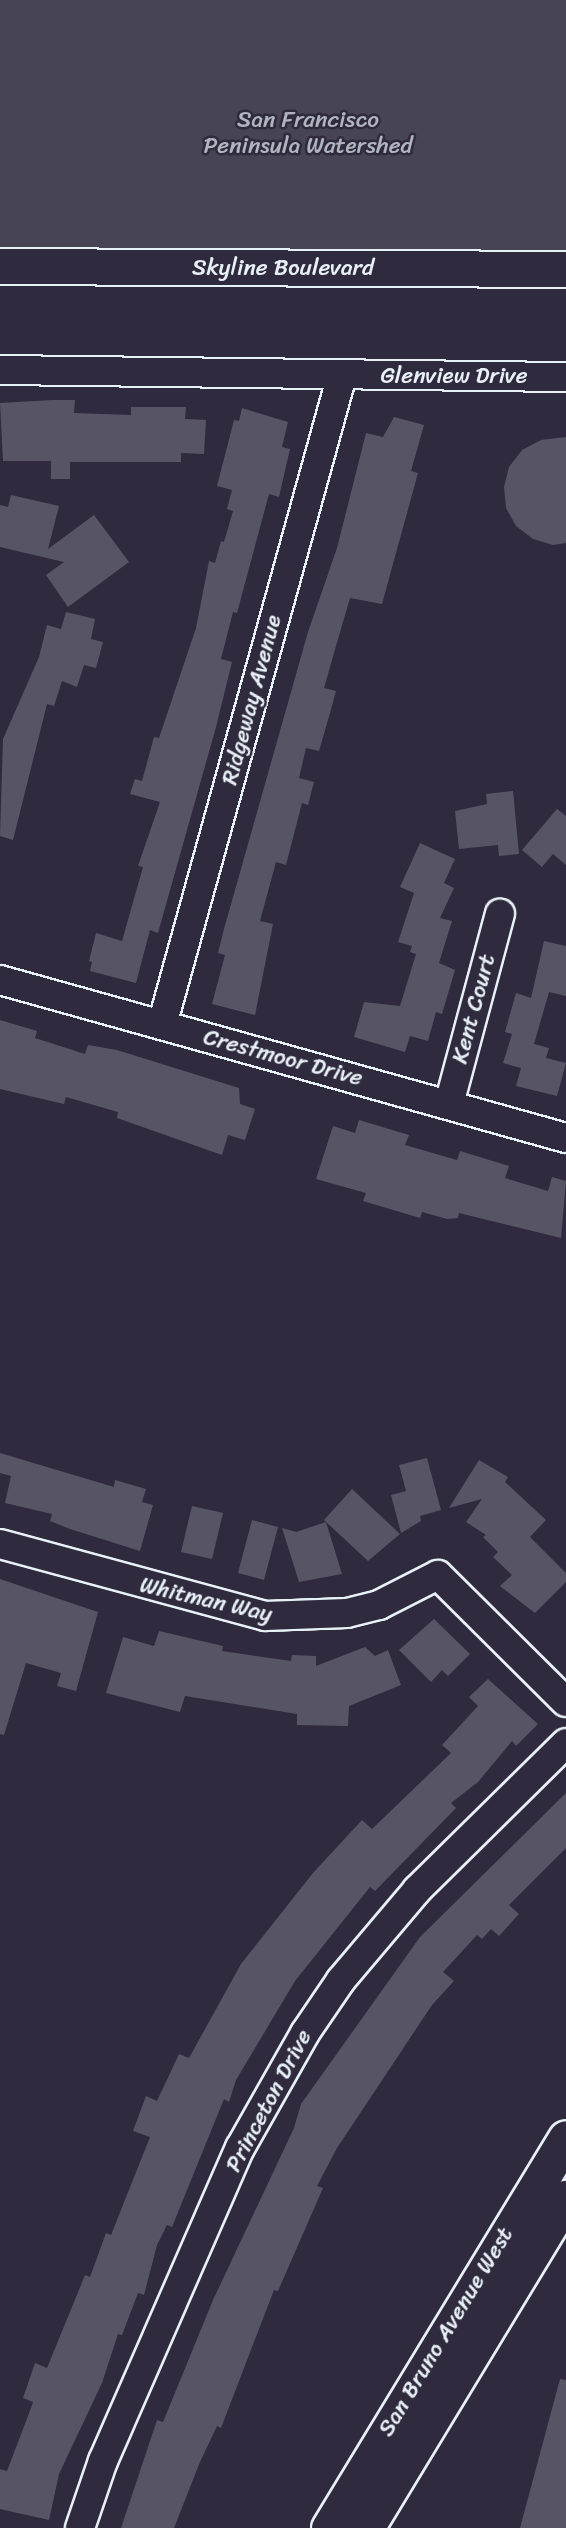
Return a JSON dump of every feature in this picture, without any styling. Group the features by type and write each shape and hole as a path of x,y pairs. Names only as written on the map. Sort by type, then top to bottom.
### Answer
{"main road":[{"name":"Skyline Boulevard","path":"0,266 566,269"},
{"name":"San Bruno Avenue West","path":"329,2528 566,2138"},
{"name":"San Bruno Avenue West","path":"366,2528 566,2198"}],"street":[{"path":"0,370 342,375"},
{"name":"Glenview Drive","path":"342,375 566,377"},
{"name":"Ridgeway Avenue","path":"162,1025 342,375"},
{"name":"Kent Court","path":"449,1104 500,914"},
{"name":"Crestmoor Drive","path":"0,980 566,1138"},
{"name":"Whitman Way","path":"0,1545 265,1616 346,1614 379,1605 438,1575 566,1702"},
{"name":"Princeton Drive","path":"79,2528 103,2461 240,2148 291,2054 379,1932 566,1743"}],"green space":[{"name":"San Francisco Peninsula Watershed","path":"0,0 566,0 566,269 0,266"}],"building":[{"path":"75,400 74,413 131,415 131,407 186,407 185,419 206,420 204,454 181,453 181,462 70,462 70,479 51,479 51,461 3,461 0,403"},
{"path":"242,408 288,422 282,447 290,449 279,497 269,494 237,613 233,612 221,659 232,662 216,727 158,933 150,930 136,983 90,971 92,962 89,961 96,933 122,941 143,867 138,866 160,802 130,794 135,779 142,781 154,737 159,738 196,628 209,561 215,563 233,511 227,509 232,490 217,486 234,420 239,421"},
{"path":"394,417 424,425 411,471 418,473 382,604 350,598 324,688 336,691 330,713 319,751 306,748 299,778 314,782 308,805 302,803 286,865 276,862 260,921 273,924 255,1015 212,1004 225,955 218,953 224,929 308,632 337,548 366,433 383,437"},
{"path":"566,437 566,543 553,545 533,539 516,526 506,508 504,487 509,467 522,450 541,440"},
{"path":"11,495 59,506 48,549 94,515 129,562 68,607 46,575 64,562 0,547 0,505 8,507"},
{"path":"66,612 95,619 91,639 103,642 96,668 84,665 77,687 62,681 54,706 47,704 13,840 0,836 3,739 39,657 47,625 61,629"},
{"path":"513,791 519,854 499,856 498,845 459,849 455,811 487,804 486,794"},
{"path":"557,809 566,816 566,865 553,854 542,867 522,850"},
{"path":"420,843 455,859 444,883 454,888 440,918 452,921 439,963 455,970 442,1014 436,1012 428,1041 410,1036 405,1052 354,1037 364,1002 400,1006 416,954 410,952 412,946 398,942 414,893 400,887"},
{"path":"544,941 566,946 566,996 549,992 534,1044 549,1048 546,1058 566,1063 557,1096 516,1086 521,1068 503,1063 512,1034 505,1032 516,993 531,998"},
{"path":"0,1020 37,1031 35,1038 85,1054 88,1045 117,1050 239,1088 240,1104 255,1109 245,1140 228,1135 222,1155 117,1118 118,1112 66,1097 64,1104 0,1089"},
{"path":"359,1120 409,1135 405,1145 457,1160 460,1151 509,1166 505,1178 548,1191 552,1177 566,1181 561,1238 459,1213 458,1218 447,1219 422,1212 420,1218 363,1201 366,1193 316,1179 333,1126 355,1133"},
{"path":"0,1453 114,1487 115,1480 146,1489 142,1502 153,1505 140,1551 50,1521 52,1514 5,1503 11,1476 0,1473"},
{"path":"427,1458 441,1510 420,1516 421,1521 401,1533 391,1495 406,1491 399,1465"},
{"path":"479,1460 508,1477 505,1482 546,1520 530,1537 566,1573 566,1582 535,1613 500,1586 512,1575 493,1557 498,1552 483,1537 486,1535 466,1522 482,1499 449,1508"},
{"path":"352,1489 400,1534 368,1561 324,1520"},
{"path":"192,1506 223,1513 212,1559 181,1552"},
{"path":"252,1520 278,1527 264,1580 238,1573"},
{"path":"326,1522 342,1574 299,1582 282,1528 296,1532"},
{"path":"0,1579 98,1612 76,1691 57,1686 61,1673 26,1663 4,1735 0,1734"},
{"path":"434,1619 470,1654 448,1676 442,1670 431,1682 399,1650"},
{"path":"159,1631 223,1646 222,1651 291,1661 292,1655 316,1656 316,1666 365,1647 375,1656 388,1650 401,1685 349,1706 348,1726 297,1725 297,1714 185,1696 180,1712 106,1693 123,1637 154,1646"},
{"path":"488,1679 538,1724 516,1746 512,1741 478,1782 451,1803 456,1808 375,1891 370,1887 295,1981 236,2080 229,2102 224,2099 172,2227 167,2225 157,2245 144,2295 138,2293 122,2335 118,2334 102,2383 59,2474 49,2520 0,2509 0,2469 7,2471 33,2402 23,2398 35,2363 47,2368 85,2275 90,2277 106,2233 111,2235 150,2137 133,2131 146,2096 157,2101 179,2054 189,2058 241,1964 313,1873 362,1820 372,1829 451,1753 442,1745 478,1706 469,1697"},
{"path":"566,1793 566,1848 509,1905 519,1914 499,1936 491,1929 482,1939 477,1935 443,1972 454,1981 432,2005 337,2148 317,2186 323,2188 278,2291 274,2290 221,2428 217,2426 200,2462 174,2528 121,2528 157,2420 163,2422 213,2300 294,2128 301,2104 420,1937"},
{"path":"560,2379 566,2380 566,2528 520,2528"}]}
